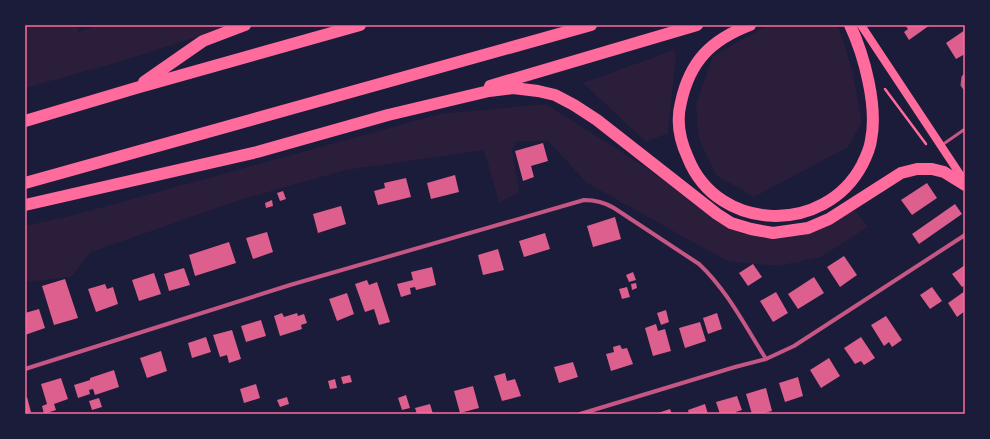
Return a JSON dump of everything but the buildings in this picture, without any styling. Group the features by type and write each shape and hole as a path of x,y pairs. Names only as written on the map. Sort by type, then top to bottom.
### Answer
{"highway":[{"path":"136,88 203,41 245,25"},
{"path":"209,67 335,25"},
{"path":"25,121 209,67 360,25"},
{"path":"25,183 591,25"},
{"path":"414,110 519,76 697,25"},
{"path":"750,25 732,32 705,52 693,69 684,87 680,106 679,124 683,146 690,165 701,181 714,194 745,212 763,216 780,217 800,214 818,208 834,198 857,174 866,156 871,140 873,120 872,107 868,79 850,25"},
{"path":"25,205 257,152 388,115 489,91 513,88 555,95 574,105 597,120 711,209 731,223 751,229 773,233 808,228 829,219 902,173 917,169 932,169 944,172 965,185"}],"main road":[{"path":"861,25 965,182"}],"street":[{"path":"25,369 290,285 584,200 595,200 606,203 699,264 711,275 722,289 766,359"},
{"path":"580,414 727,369 766,359 794,346 965,236"}],"lane":[{"path":"965,75 963,77 962,85 965,89"},
{"path":"941,146 965,129"}],"path":[{"path":"885,89 928,146"}],"shaded area":[{"path":"25,25 78,25 78,32 98,25 233,25 126,60 25,88"},
{"path":"768,25 838,25 852,70 862,122 848,147 754,197 716,175 699,139 696,104 713,56"},
{"path":"674,50 676,55 668,133 646,142 583,83"},
{"path":"546,104 639,163 742,234 799,236 855,210 868,227 821,257 778,266 727,261 587,183 548,141 516,141 512,150 519,192 499,203 484,150 346,170 240,200 91,252 71,277 25,282 25,226 74,215 440,114"}]}
